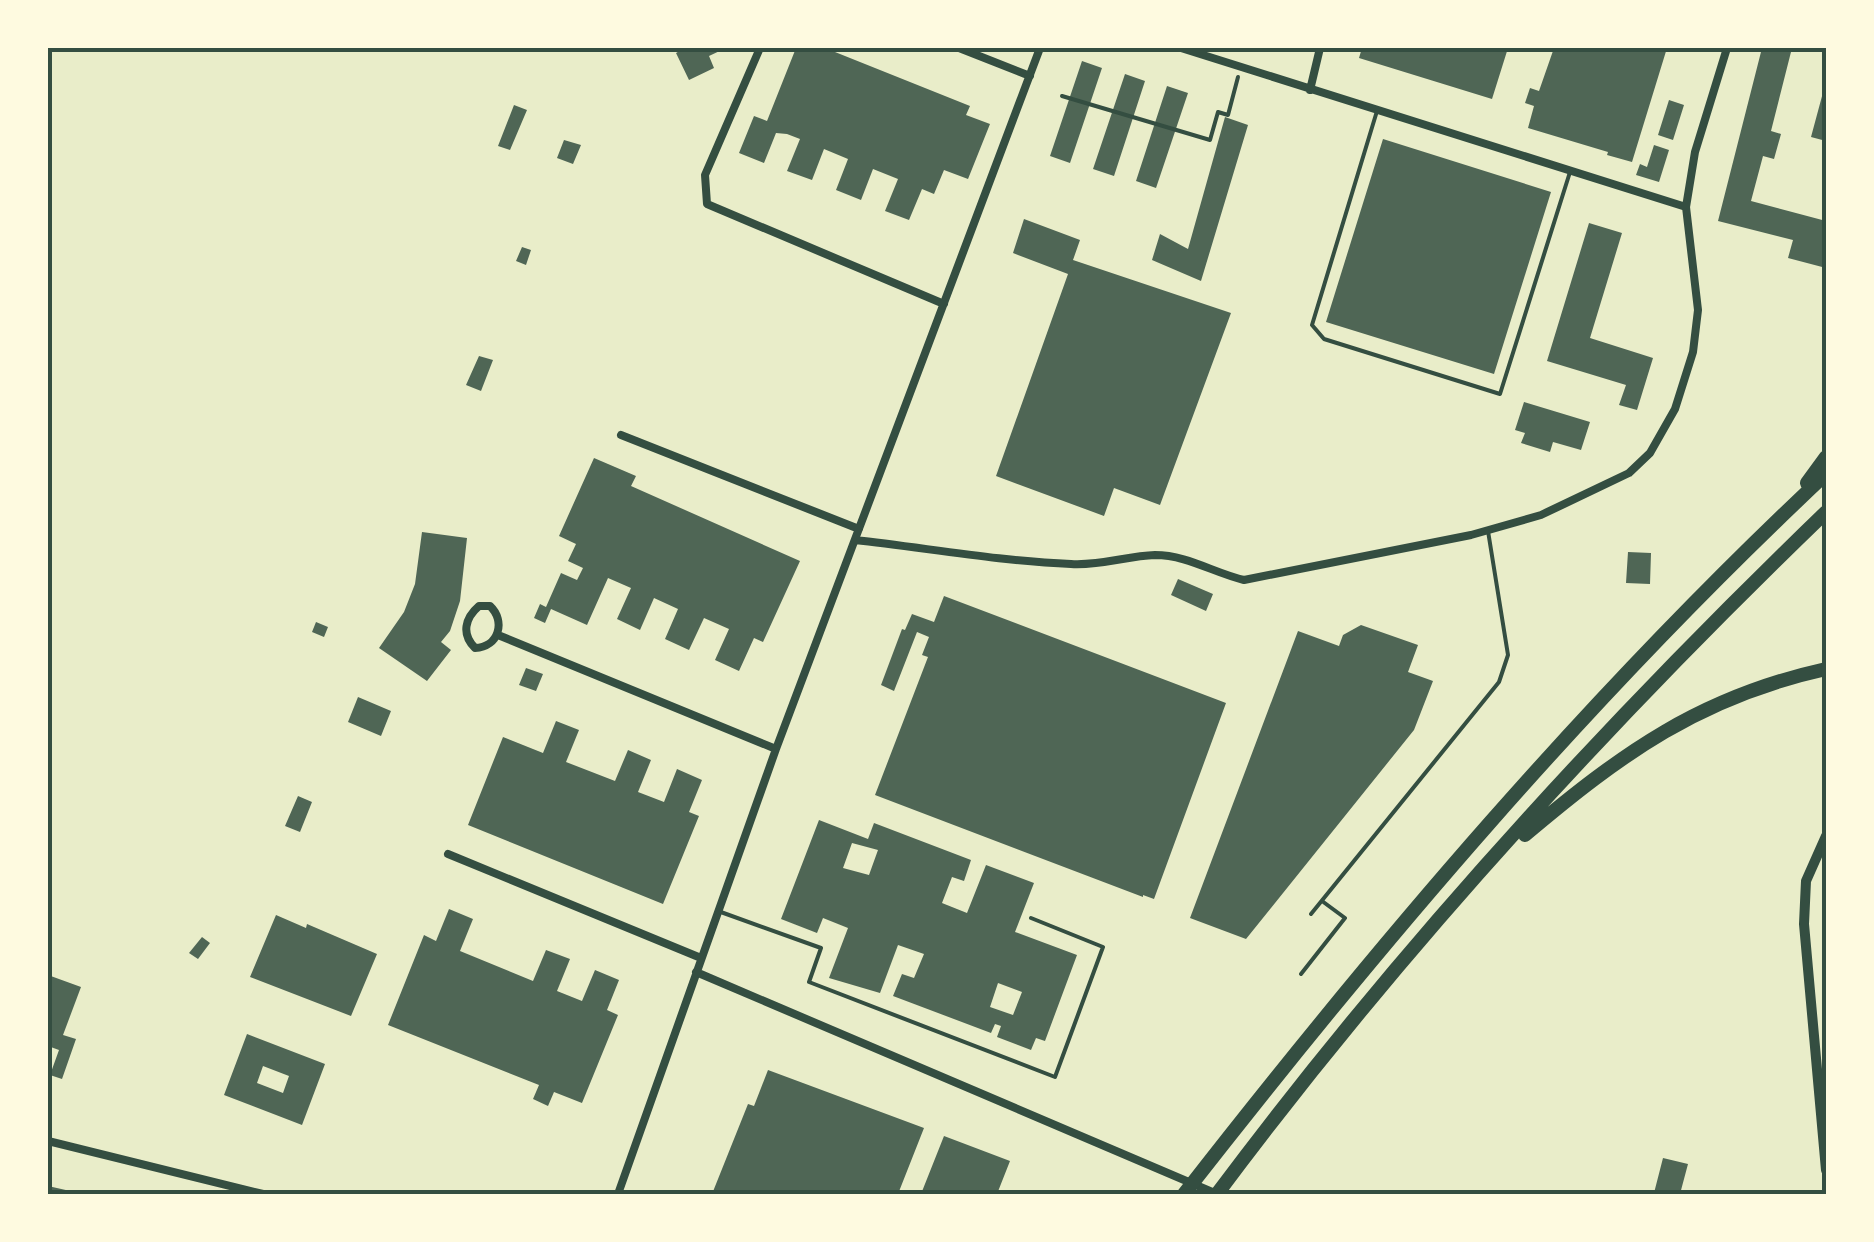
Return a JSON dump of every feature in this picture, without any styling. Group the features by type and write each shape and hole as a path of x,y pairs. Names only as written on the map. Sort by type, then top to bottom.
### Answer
{"highway":[{"path":"1782,515 1826,458"},
{"path":"1184,1194 1312,1030 1482,832 1675,622 1826,474"},
{"path":"1217,1194 1344,1033 1481,873 1690,646 1826,512"},
{"path":"1481,873 1572,796 1662,730 1727,698 1826,668"}],"street":[{"path":"760,48 705,176 708,204 944,304"},
{"path":"959,48 1030,76"},
{"path":"618,1194 776,750 1040,48"},
{"path":"1181,48 1686,207"},
{"path":"1310,90 1320,48"},
{"path":"856,540 1073,564 1112,563 1156,555 1194,562 1244,580 1488,531 1541,515 1629,473 1650,453 1675,409 1694,352 1698,310 1686,207 1696,152 1726,48"},
{"path":"620,435 859,529"},
{"path":"480,606 490,606 500,623 498,635 484,648 475,648 468,642 465,629 472,612 480,606"},
{"path":"498,635 776,750"},
{"path":"1826,836 1806,880 1804,924 1826,1170"},
{"path":"448,854 701,958"},
{"path":"696,972 1217,1194"},
{"path":"48,1141 264,1194"}],"lane":[{"path":"1377,111 1312,325 1324,339 1395,362 1500,394 1571,171"},
{"path":"1311,914 1489,696 1506,669 1507,642 1488,531"},
{"path":"1301,974 1344,918 1322,900"},
{"path":"718,910 822,948 809,982 1054,1077 1103,946 1030,918"}],"path":[{"path":"1062,96 1210,140 1218,112 1228,115 1240,67"}],"building":[{"path":"685,48 726,48 709,56 714,68 689,80 676,53"},
{"path":"796,48 825,48 970,106 966,115 990,124 968,179 944,170 934,194 922,189 909,220 885,211 898,179 873,169 861,200 836,190 848,159 824,149 812,180 787,171 800,139 776,133 764,163 739,153 754,116 767,121"},
{"path":"1362,48 1508,48 1492,99 1359,58"},
{"path":"1554,48 1667,48 1632,162 1528,128 1534,106 1525,103 1530,88 1539,91"},
{"path":"1762,48 1792,48 1771,131 1781,134 1774,159 1763,156 1751,201 1826,221 1826,268 1788,258 1793,240 1718,221"},
{"path":"1082,61 1102,68 1070,163 1050,156"},
{"path":"1125,74 1145,81 1114,176 1093,169"},
{"path":"1826,85 1826,141 1811,137"},
{"path":"1167,86 1188,93 1156,188 1136,181"},
{"path":"1669,100 1684,105 1673,140 1658,135"},
{"path":"514,105 527,110 510,150 498,146"},
{"path":"1225,117 1248,125 1201,281 1152,260 1160,234 1188,249"},
{"path":"1383,139 1551,192 1494,374 1326,322"},
{"path":"564,140 581,145 573,164 557,158"},
{"path":"1654,145 1669,150 1659,182 1636,175 1640,164 1647,167"},
{"path":"1024,219 1080,240 1073,260 1231,313 1160,505 1114,488 1104,516 996,476 1068,274 1013,253"},
{"path":"1589,223 1622,233 1590,338 1653,358 1637,410 1619,405 1626,385 1547,361"},
{"path":"522,247 531,250 526,265 516,261"},
{"path":"479,356 493,360 481,391 466,385"},
{"path":"1524,402 1590,422 1581,450 1553,442 1550,452 1521,443 1525,433 1515,430"},
{"path":"594,458 636,476 631,486 800,561 763,642 754,638 739,671 715,660 729,629 704,618 689,650 665,639 678,609 654,598 640,630 617,619 631,588 608,578 587,625 551,609 545,623 534,618 540,604 546,607 561,573 577,580 583,568 568,561 576,544 559,536"},
{"path":"422,532 467,538 460,601 450,631 441,642 451,650 427,681 379,648 404,612 415,584"},
{"path":"1628,552 1651,553 1650,584 1626,583"},
{"path":"1178,579 1213,594 1206,611 1171,595"},
{"path":"944,596 1226,703 1154,899 875,795 928,657 922,655 929,637 917,632 894,691 881,685 902,629 905,630 912,614 934,622"},
{"path":"316,622 328,627 324,637 312,632"},
{"path":"1361,625 1418,645 1408,672 1433,681 1414,730 1246,939 1190,918 1298,631 1339,646 1343,635"},
{"path":"526,668 543,674 536,691 519,685"},
{"path":"358,697 391,711 381,736 348,722"},
{"path":"556,721 579,730 566,762 615,781 628,750 651,760 638,792 664,802 677,769 702,780 689,812 699,816 663,904 468,825 503,737 543,753"},
{"path":"298,796 312,802 300,832 285,826"},
{"path":"819,820 868,839 874,823 971,860 964,881 952,877 942,903 967,913 986,865 1034,883 1015,932 1077,955 1045,1041 1036,1038 1031,1050 997,1037 1001,1026 995,1024 991,1033 893,996 902,974 914,978 924,954 898,945 880,993 829,978 848,928 823,918 817,933 781,919","holes":["852,843 878,850 869,875 843,868","998,983 1022,992 1013,1015 990,1007"]},
{"path":"449,909 473,919 460,951 533,981 546,950 570,959 557,991 582,1001 595,970 619,980 607,1010 618,1015 582,1103 554,1092 548,1106 533,1099 539,1085 388,1025 424,935 436,941"},
{"path":"276,915 377,954 351,1016 250,977"},
{"path":"202,937 210,943 198,959 189,953"},
{"path":"48,975 81,987 63,1035 76,1039 62,1079 50,1075 59,1050 48,1046"},
{"path":"247,1034 325,1064 302,1125 224,1095","holes":["263,1066 289,1076 283,1093 257,1083"]},
{"path":"768,1070 924,1128 898,1194 712,1194 748,1104 754,1106"},
{"path":"944,1136 1010,1161 997,1194 921,1194"},
{"path":"1663,1158 1688,1164 1680,1194 1654,1193"},
{"path":"48,1186 79,1193 48,1194"}]}
